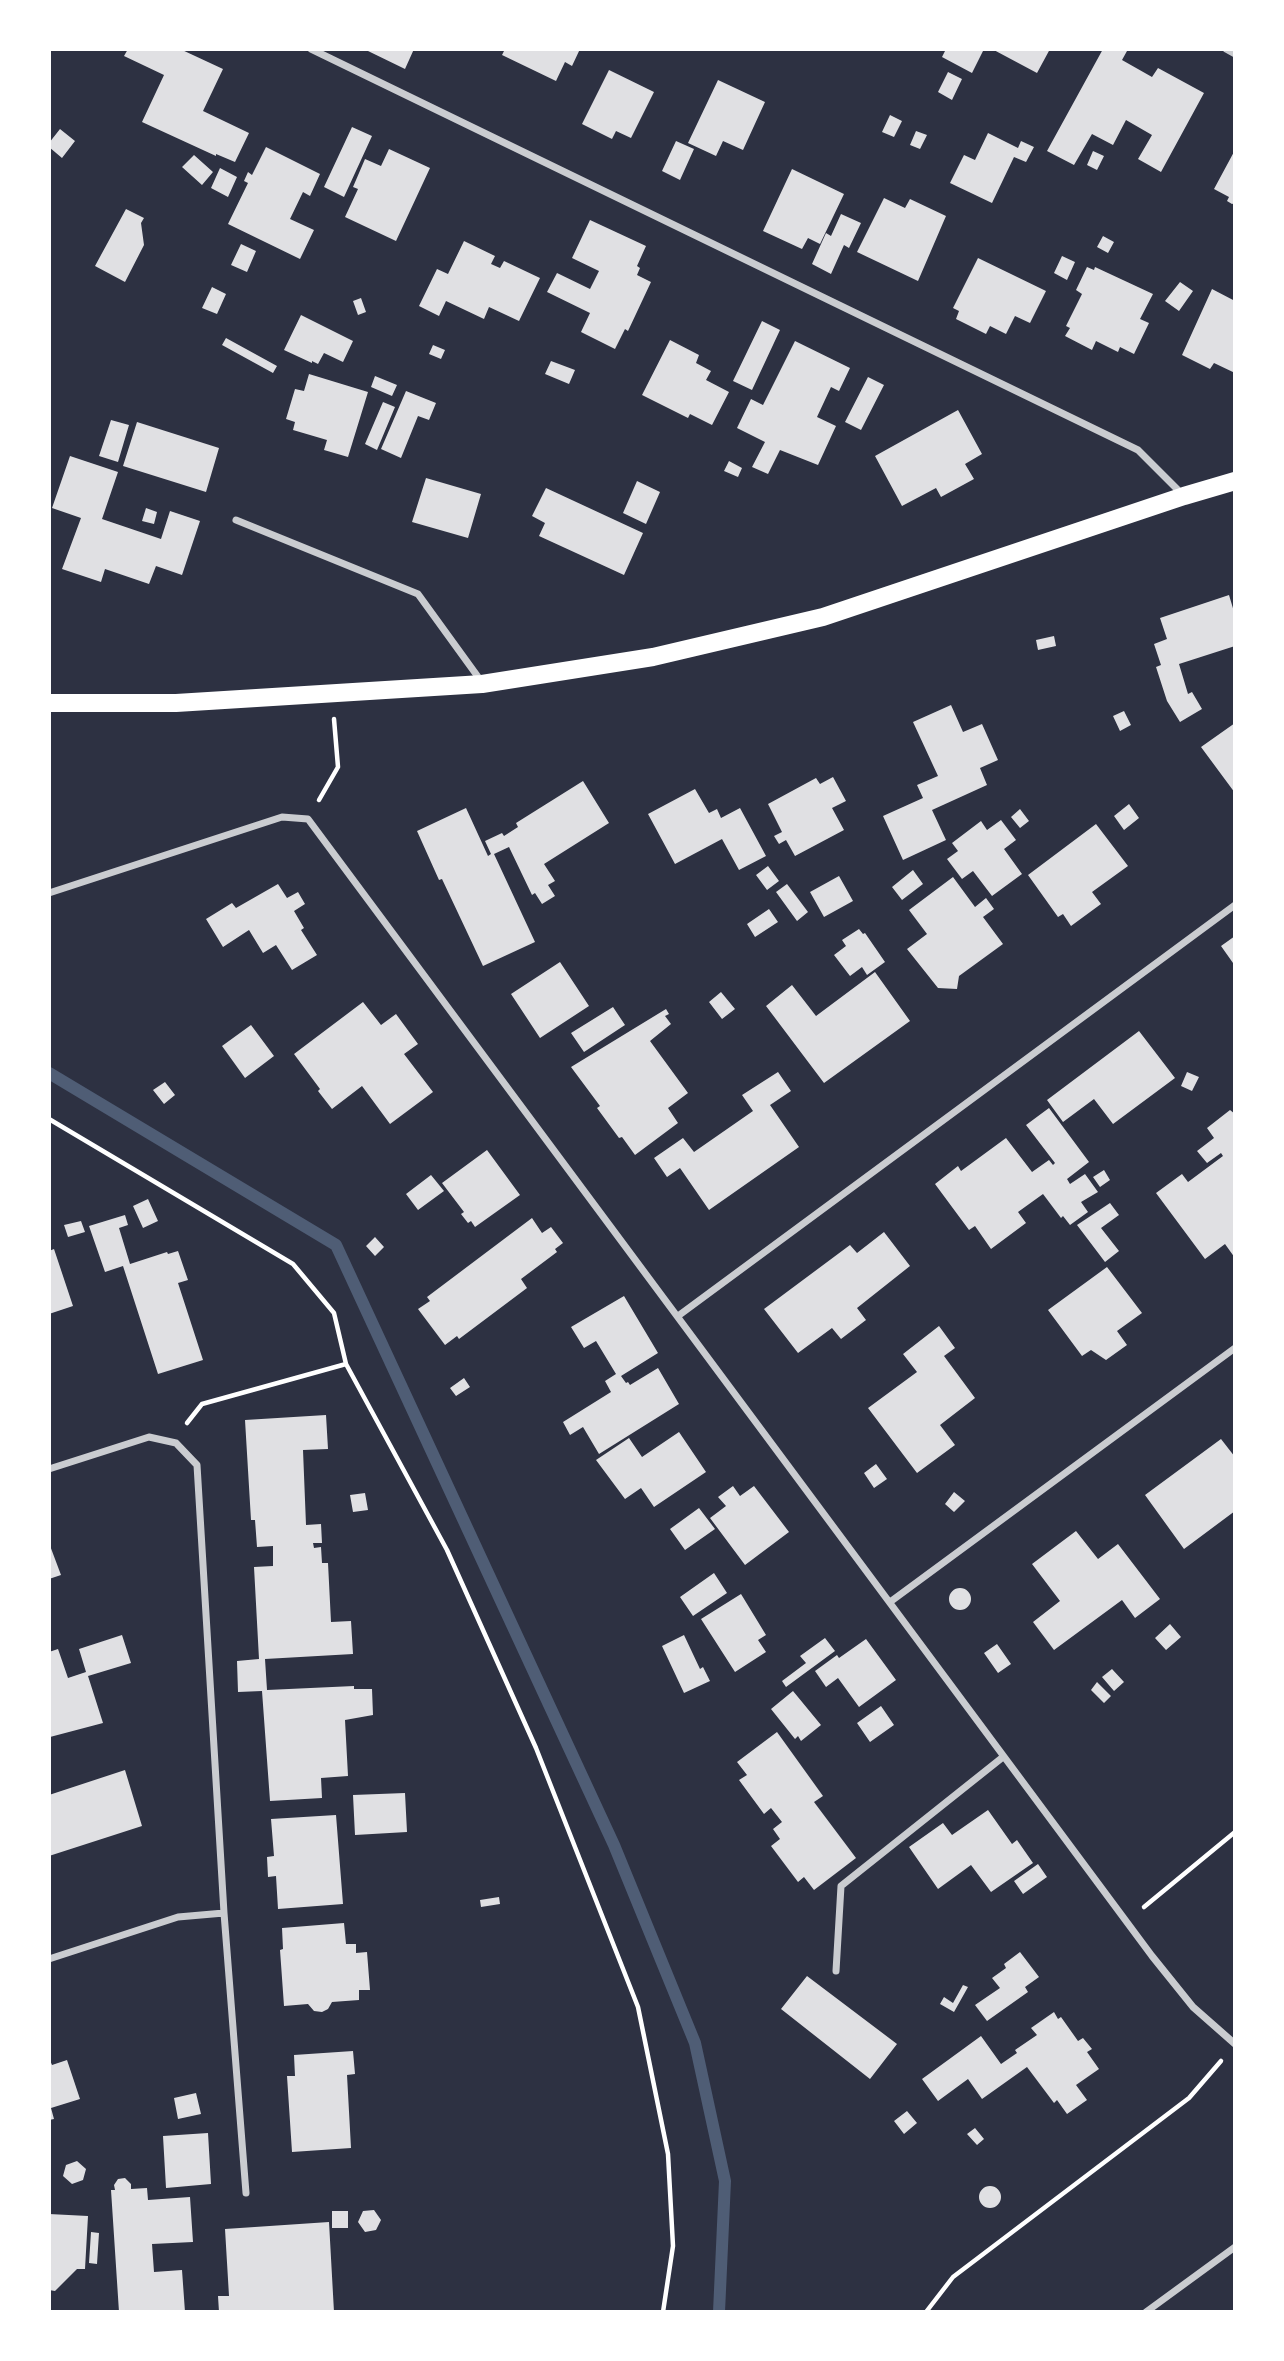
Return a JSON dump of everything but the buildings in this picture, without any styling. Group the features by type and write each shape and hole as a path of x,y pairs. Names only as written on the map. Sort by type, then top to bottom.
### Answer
{"main road":[{"path":"49,704 176,703 482,684 653,657 823,617 1235,481"}],"street":[{"path":"311,49 1138,450 1184,496"},
{"path":"1227,49 1235,54"},
{"path":"236,520 418,594 482,684"},
{"path":"49,892 282,817 308,818 1126,1922 1193,2007 1235,2044"},
{"path":"678,1316 1235,905"},
{"path":"890,1602 1235,1348"},
{"path":"49,1469 149,1437 176,1443 197,1465 224,1913 246,2193"},
{"path":"836,1970 841,1886 1003,1757"},
{"path":"49,1959 178,1917 224,1913"},
{"path":"1146,2312 1235,2247"}],"path":[{"path":"308,818 338,767 332,695"},
{"path":"49,1119 293,1264 334,1313 346,1364 447,1550 536,1748 638,2007 668,2154 673,2246 663,2312"},
{"path":"172,1442 202,1404 346,1364"},
{"path":"1126,1922 1235,1832"},
{"path":"926,2312 953,2277 1189,2098 1235,2044"}],"waterway":[{"path":"49,1073 336,1245 614,1845 695,2043 725,2181 719,2312"}]}
